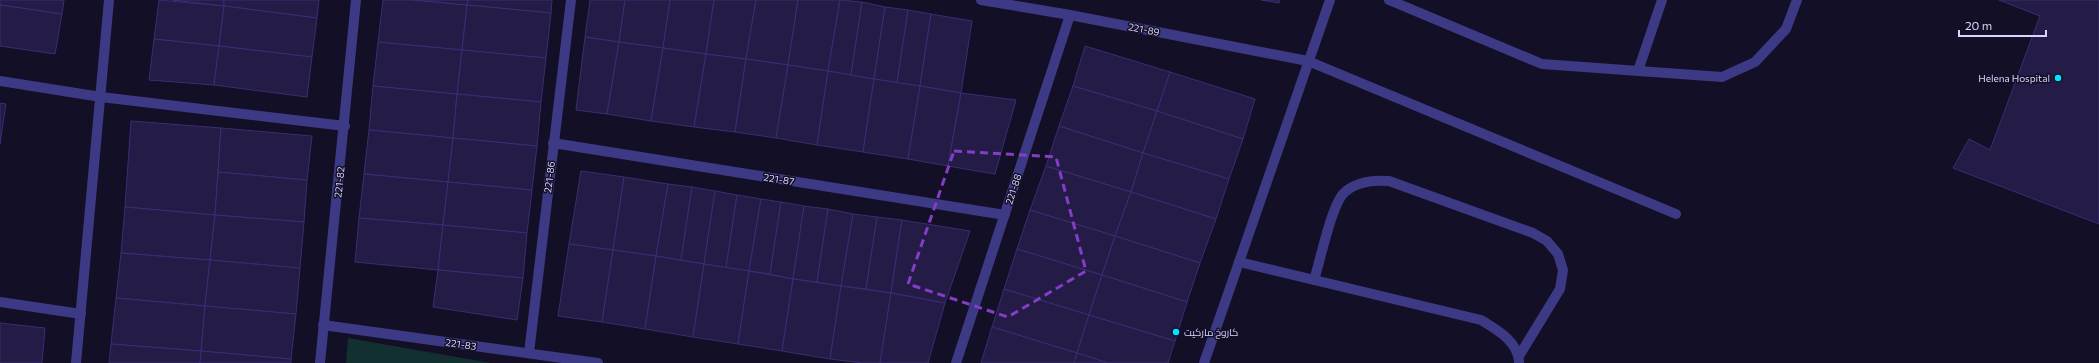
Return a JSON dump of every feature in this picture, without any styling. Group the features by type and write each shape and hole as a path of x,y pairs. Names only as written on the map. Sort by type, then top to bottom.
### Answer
{"street":[{"path":"76,363 110,0"},
{"name":"221-82","path":"320,363 345,126 356,0"},
{"name":"221-86","path":"528,353 571,0"},
{"name":"221-89","path":"981,0 1070,15 1308,61 1676,214"},
{"path":"1204,363 1330,0"},
{"path":"1389,0 1542,64 1722,77 1755,62 1786,29 1797,0"},
{"path":"1638,71 1662,0"},
{"name":"221-88","path":"956,363 1070,15"},
{"path":"0,82 100,97 345,126"},
{"name":"221-87","path":"553,143 1005,216"},
{"path":"1314,280 1336,207 1344,192 1354,186 1372,180 1389,181 1533,233 1547,241 1558,254 1563,270 1560,289 1519,360"},
{"path":"1239,262 1481,320 1505,335 1519,360"},
{"path":"0,302 81,314"},
{"name":"221-83","path":"323,325 598,363"}],"highlighted area":[{"path":"954,151 1056,157 1086,271 1008,317 908,284"}],"green space":[{"path":"348,338 491,363 346,363"}],"building":[{"path":"0,0 64,0 62,14 0,5"},
{"path":"159,0 224,6 219,46 154,39"},
{"path":"172,0 224,0 224,6"},
{"path":"224,0 319,0 317,18 224,6"},
{"path":"383,0 414,0 467,5 462,50 378,42"},
{"path":"414,0 468,0 467,5"},
{"path":"468,0 552,0 551,13 467,5"},
{"path":"590,0 625,0 619,42 585,37"},
{"path":"625,0 670,0 663,48 619,42"},
{"path":"670,0 714,0 706,54 663,48"},
{"path":"714,0 756,0 746,59 706,54"},
{"path":"756,0 798,0 788,65 746,59"},
{"path":"798,0 840,0 828,71 788,65"},
{"path":"840,0 862,2 851,75 828,71"},
{"path":"1261,0 1280,0 1279,3"},
{"name":"Helena Hospital","path":"1999,0 2099,0 2099,224 1953,168 1969,139 1990,150 2040,16"},
{"path":"862,2 885,7 874,79 851,75"},
{"path":"0,5 62,14 55,54 0,46"},
{"path":"467,5 551,13 546,58 462,50"},
{"path":"224,6 317,18 312,57 219,46"},
{"path":"885,7 908,10 897,83 874,79"},
{"path":"908,10 931,14 920,86 897,83"},
{"path":"931,14 972,21 961,93 920,86"},
{"path":"585,37 619,42 607,114 576,110"},
{"path":"154,39 219,46 214,85 149,80"},
{"path":"378,42 462,50 457,94 373,86"},
{"path":"619,42 663,48 651,121 607,114"},
{"path":"219,46 312,57 307,97 214,85"},
{"path":"1085,46 1170,72 1157,111 1073,86"},
{"path":"663,48 706,54 694,127 651,121"},
{"path":"462,50 546,58 541,102 457,94"},
{"path":"706,54 746,59 735,132 694,127"},
{"path":"746,59 788,65 776,138 735,132"},
{"path":"788,65 828,71 817,145 776,138"},
{"path":"828,71 874,79 863,152 817,145"},
{"path":"1170,72 1255,99 1243,139 1157,111"},
{"path":"874,79 920,86 908,159 863,152"},
{"path":"373,86 457,94 453,138 369,130"},
{"path":"920,86 961,93 948,166 908,159"},
{"path":"1073,86 1157,111 1143,153 1059,126"},
{"path":"961,93 1016,100 995,174 948,166"},
{"path":"457,94 541,102 537,146 453,138"},
{"path":"0,103 6,104 0,144"},
{"path":"1157,111 1243,139 1229,179 1143,153"},
{"path":"131,121 221,128 215,215 125,207"},
{"path":"1059,126 1143,153 1131,192 1046,166"},
{"path":"221,128 312,136 307,180 218,172"},
{"path":"369,130 453,138 448,182 364,174"},
{"path":"453,138 537,146 532,190 448,182"},
{"path":"1143,153 1229,179 1216,219 1131,192"},
{"path":"1046,166 1131,192 1115,236 1030,210"},
{"path":"581,171 624,177 613,250 569,244"},
{"path":"218,172 307,180 304,222 215,215"},
{"path":"364,174 448,182 443,225 359,218"},
{"path":"624,177 668,184 656,256 613,250"},
{"path":"448,182 532,190 527,233 443,225"},
{"path":"668,184 692,187 681,260 656,256"},
{"path":"692,187 715,191 704,264 681,260"},
{"path":"715,191 737,195 726,268 704,264"},
{"path":"1131,192 1216,219 1200,263 1115,236"},
{"path":"737,195 761,199 749,271 726,268"},
{"path":"761,199 781,202 770,274 749,271"},
{"path":"781,202 804,206 793,279 770,274"},
{"path":"804,206 828,209 817,282 793,279"},
{"path":"125,207 215,215 210,260 121,253"},
{"path":"828,209 853,214 841,286 817,282"},
{"path":"1030,210 1115,236 1102,275 1017,249"},
{"path":"853,214 877,217 866,289 841,286"},
{"path":"215,215 304,222 300,268 210,260"},
{"path":"877,217 902,220 891,293 866,289"},
{"path":"359,218 443,225 438,270 355,262"},
{"path":"902,220 970,231 945,303 891,293"},
{"path":"443,225 527,233 523,278 438,270"},
{"path":"1115,236 1200,263 1187,302 1102,275"},
{"path":"569,244 613,250 602,322 558,316"},
{"path":"1017,249 1102,275 1089,315 1004,289"},
{"path":"613,250 656,256 645,329 602,322"},
{"path":"121,253 210,260 205,306 116,298"},
{"path":"656,256 704,264 693,337 645,329"},
{"path":"210,260 300,268 296,314 205,306"},
{"path":"704,264 749,271 738,344 693,337"},
{"path":"438,270 523,278 517,320 433,307"},
{"path":"749,271 793,279 782,351 738,344"},
{"path":"1102,275 1187,302 1175,341 1089,315"},
{"path":"793,279 841,286 830,359 782,351"},
{"path":"841,286 891,293 880,363 863,363 830,359"},
{"path":"1004,289 1089,315 1077,353 992,327"},
{"path":"891,293 945,303 928,363 880,363"},
{"path":"116,298 205,306 201,351 111,344"},
{"path":"205,306 296,314 291,359 201,351"},
{"path":"1089,315 1175,341 1168,363 1108,363 1077,353"},
{"path":"0,323 45,328 42,363 0,363"},
{"path":"992,327 1077,353 1074,363 981,363"},
{"path":"111,344 201,351 200,363 109,363"},
{"path":"201,351 291,359 291,363 200,363"},
{"path":"1077,353 1108,363 1074,363"}],"place":[{"name":"Helena Hospital","path":"2058,78"},
{"name":"كاروخ ماركیت","path":"1176,332"}]}
